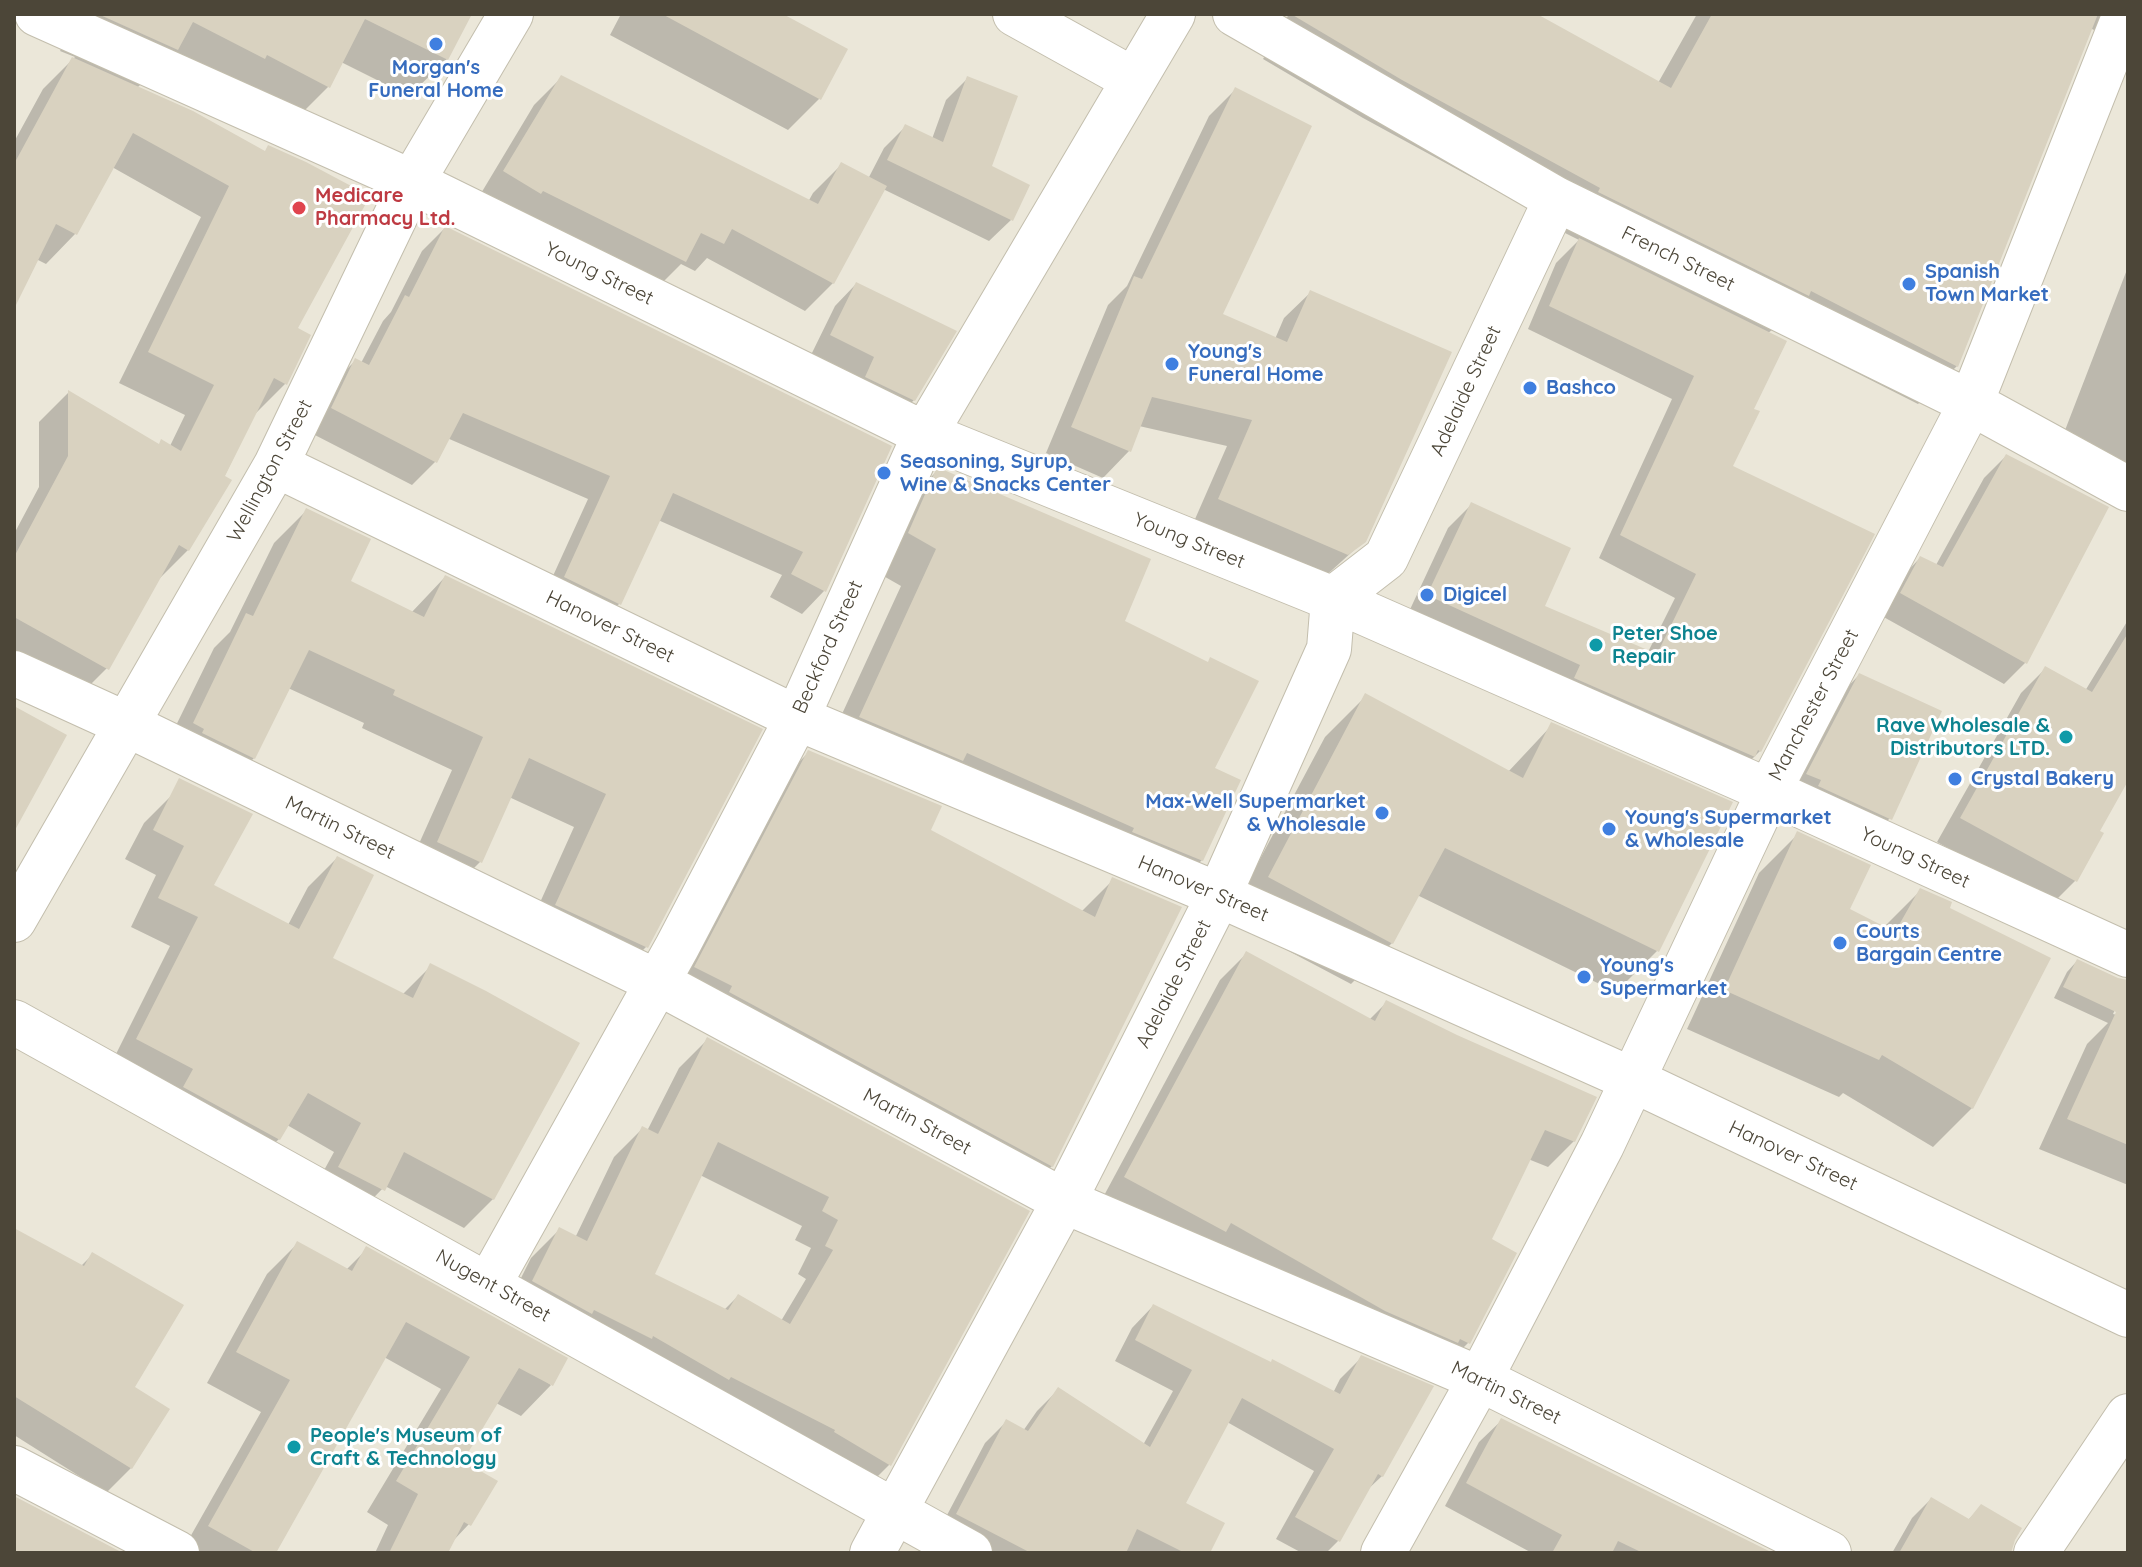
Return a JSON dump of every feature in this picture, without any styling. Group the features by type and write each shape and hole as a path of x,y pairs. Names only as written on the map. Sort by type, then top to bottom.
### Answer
{"street":[{"name":"Young Street","path":"37,14 412,182 925,434 1333,599 1769,791 2128,955"},
{"name":"Wellington Street","path":"14,920 276,465 412,182 511,14"},
{"path":"1015,14 1134,80"},
{"name":"Beckford Street","path":"489,1284 657,982 797,718 925,434 1173,14"},
{"name":"French Street","path":"1235,14 1556,199 1971,403 2128,489"},
{"name":"Manchester Street","path":"1383,1553 1480,1379 1633,1080 1769,791 1971,403 2125,14"},
{"name":"Adelaide Street","path":"872,1553 1064,1201 1219,895 1329,649 1333,599 1386,558 1556,199"},
{"name":"Hanover Street","path":"276,465 797,718 1219,895 1633,1080 2128,1315"},
{"name":"Martin Street","path":"14,673 128,725 657,982 1064,1201 1480,1379 1829,1553"},
{"name":"Nugent Street","path":"14,1022 970,1553"},
{"path":"2036,1553 2128,1416"},
{"path":"14,1468 177,1553"}],"shaded area":[{"path":"14,14 2128,14 2128,1553 14,1553"}],"building":[{"path":"98,14 472,14 448,60 365,19 330,88 193,22 178,50"},
{"path":"662,14 783,14 848,49 821,100"},
{"name":"Spanish Town Market","path":"1291,14 1537,14 1671,88 1712,14 2098,14 1958,367 1811,291 1809,296 1598,192 1600,188 1402,80"},
{"path":"72,57 193,111 265,151 268,145 306,162 370,196 298,328 311,335 287,385 274,378 225,476 232,480 189,551 179,545 109,670 14,617 14,557 68,456 68,390 159,444 161,439 181,451 214,385 148,352 229,186 133,133 77,235 56,224 14,309 14,164"},
{"path":"561,75 818,204 841,162 887,186 834,284 732,229 724,244 701,233 686,262 543,191 541,194 503,171"},
{"path":"967,76 1018,96 992,166 1030,185 1013,221 887,160 905,124 943,142"},
{"path":"1235,87 1312,126 1223,314 1287,342 1310,290 1452,352 1366,542 1348,555 1218,499 1252,420 1152,397 1131,452 1071,427 1134,276 1142,279"},
{"path":"445,226 892,446 826,592 791,574 803,552 673,493 621,605 564,577 610,476 463,413 437,463 331,408 355,358 369,365 405,295 409,297"},
{"path":"1579,238 1787,341 1754,409 1760,411 1733,466 1875,534 1761,752 1758,750 1755,757 1574,678 1580,665 1427,595 1471,502 1571,548 1545,606 1657,654 1696,574 1620,535 1694,376 1549,306"},
{"path":"856,282 957,331 915,401 865,377 874,357 830,335"},
{"path":"2006,454 2109,507 2027,664 1900,593 1920,556 1943,567"},
{"path":"937,467 1151,559 1125,621 1208,662 1210,657 1259,681 1215,768 1241,780 1203,861 1132,832 1134,828 967,753 963,761 859,717 936,549 908,533"},
{"path":"306,508 371,539 351,581 424,617 445,575 763,729 648,948 555,905 606,794 529,758 482,863 437,842 483,737 393,695 395,690 309,650 255,759 202,733 204,729 193,723 246,613 253,616"},
{"path":"2128,633 2128,781 2100,831 2104,833 2077,882 1960,818 2045,666 2092,692"},
{"path":"1859,673 1942,711 1892,820 1818,786 1821,780 1806,774"},
{"path":"1365,693 1523,778 1551,722 1733,802 1659,952 1445,848 1393,944 1268,877"},
{"path":"14,706 67,735 14,832"},
{"path":"808,750 942,806 931,830 1095,917 1112,877 1182,907 1053,1167 729,992 732,986 694,967"},
{"path":"179,778 253,814 214,885 299,929 337,856 374,875 333,958 413,998 430,963 580,1043 494,1200 404,1152 385,1191 338,1167 361,1123 308,1093 280,1140 183,1087 193,1069 136,1039 198,917 158,898 184,846 153,830"},
{"path":"1797,831 1871,865 1850,909 1895,932 1920,888 1952,902 1950,908 2051,958 1973,1109 1882,1055 1879,1060 1724,990"},
{"path":"1246,951 1375,1021 1386,1000 1597,1097 1575,1142 1545,1130 1492,1239 1517,1253 1470,1344 1460,1339 1458,1343 1385,1311 1231,1223 1226,1232 1124,1177"},
{"path":"2077,959 2128,980 2128,1145 2067,1119 2116,1012 2063,987"},
{"path":"707,1037 1030,1211 891,1466 835,1430 731,1377 729,1380 653,1336 652,1339 594,1310 592,1314 532,1281 559,1227 587,1241 642,1126 658,1134","holes":["718,1142 829,1197 822,1211 838,1220 825,1246 833,1250 790,1324 738,1294 728,1310 655,1274"]},
{"path":"14,1228 84,1266 92,1252 184,1305 135,1387 170,1409 132,1469 14,1396"},
{"path":"297,1241 352,1271 366,1246 568,1358 553,1386 519,1368 463,1461 498,1481 471,1526 464,1522 448,1553 389,1553 418,1494 396,1481 470,1357 406,1322 276,1553 256,1553 208,1526 290,1380 236,1352"},
{"path":"1153,1304 1340,1394 1361,1355 1434,1386 1383,1477 1378,1474 1340,1542 1295,1517 1334,1449 1242,1398 1186,1503 1225,1523 1210,1553 1185,1553 1137,1529 1126,1553 1031,1553 956,1514 1006,1419 1028,1431 1058,1387 1150,1447 1192,1370 1135,1340"},
{"path":"1501,1418 1773,1553 1643,1553 1618,1541 1612,1553 1552,1553 1562,1535 1466,1483"},
{"path":"14,1496 123,1553 14,1553"},
{"path":"1931,1497 1969,1519 1981,1504 2022,1528 2011,1553 1899,1553"}],"place":[{"name":"Morgan's Funeral Home","path":"436,44"},
{"name":"Medicare Pharmacy Ltd.","path":"299,208"},
{"name":"Spanish Town Market","path":"1909,284"},
{"name":"Young's Funeral Home","path":"1172,364"},
{"name":"Bashco","path":"1530,388"},
{"name":"Seasoning, Syrup, Wine & Snacks Center","path":"884,473"},
{"name":"Digicel","path":"1427,595"},
{"name":"Peter Shoe Repair","path":"1596,645"},
{"name":"Rave Wholesale & Distributors LTD.","path":"2066,737"},
{"name":"Crystal Bakery","path":"1955,779"},
{"name":"Max-Well Supermarket & Wholesale","path":"1382,813"},
{"name":"Young's Supermarket & Wholesale","path":"1609,829"},
{"name":"Courts Bargain Centre","path":"1840,943"},
{"name":"Young's Supermarket","path":"1584,977"},
{"name":"People's Museum of Craft & Technology","path":"294,1447"}]}
